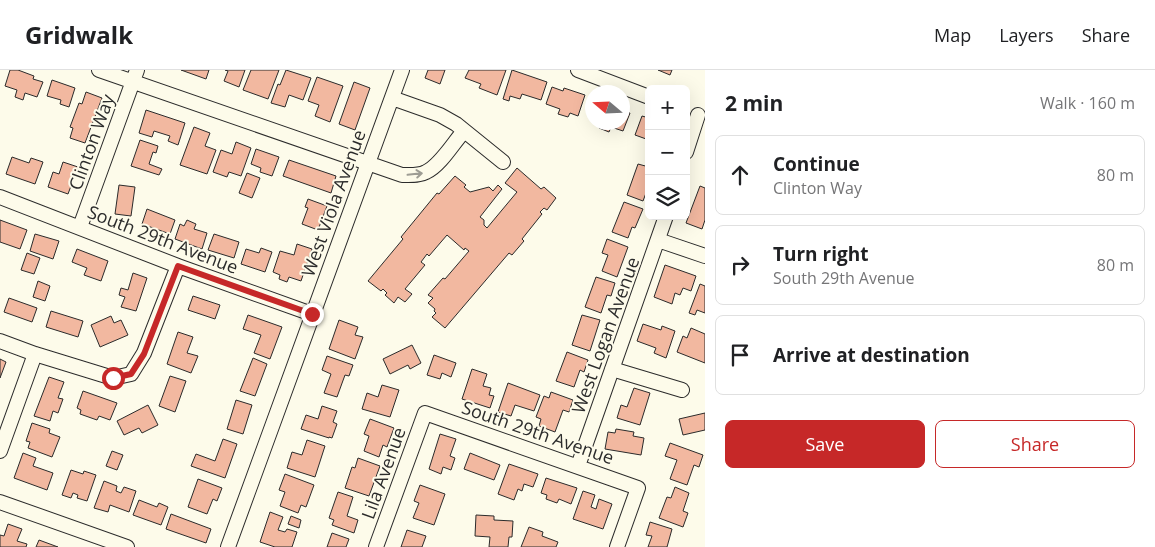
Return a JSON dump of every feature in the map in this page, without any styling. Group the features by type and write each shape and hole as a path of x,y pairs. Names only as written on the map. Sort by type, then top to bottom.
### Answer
{"street":[{"path":"99,70 135,76 402,175 414,176 427,172 440,161 464,131"},
{"name":"West Viola Avenue","path":"228,547 402,70"},
{"path":"578,70 645,95"},
{"name":"Clinton Way","path":"80,227 135,76"},
{"path":"392,98 440,115 464,131 503,162"},
{"path":"690,137 696,115"},
{"name":"South 29th Avenue","path":"0,197 178,266 312,314"},
{"name":"West Logan Avenue","path":"578,466 665,220"},
{"path":"658,240 705,256"},
{"path":"0,341 113,378 131,374 144,354 178,266"},
{"path":"0,451 36,354"},
{"path":"612,369 682,390"},
{"name":"South 29th Avenue","path":"425,412 638,488 617,547"},
{"name":"Lila Avenue","path":"376,547 425,412"},
{"path":"0,502 127,547"}],"building":[{"path":"10,70 18,70 34,76 33,79 43,82 37,97 25,93 23,100 15,97 17,90 5,86"},
{"path":"181,70 209,70 206,79"},
{"path":"225,70 245,70 239,87 224,81 228,71"},
{"path":"251,70 279,70 268,99 243,90"},
{"path":"286,70 311,78 303,100 289,95 285,107 271,103"},
{"path":"428,70 445,70 440,84 425,78"},
{"path":"469,70 506,70 497,95 479,88 481,84 465,78"},
{"path":"512,70 547,82 541,100 522,94 520,99 510,96 509,101 503,99"},
{"path":"658,70 672,70 670,75"},
{"path":"317,77 343,86 330,122 315,116 319,105 308,101"},
{"path":"52,80 75,88 69,107 60,104 61,100 47,96"},
{"path":"354,82 370,88 355,130 339,124"},
{"path":"552,87 563,91 564,88 585,95 578,116 570,113 568,117 558,114 560,109 546,104"},
{"path":"86,92 102,98 85,143 70,138 73,128 70,127 79,103 82,104"},
{"path":"146,110 185,123 178,145 168,141 170,136 154,131 152,137 139,133"},
{"path":"642,116 645,117 645,139 635,135"},
{"path":"194,127 210,133 205,146 216,150 207,174 180,165"},
{"path":"140,140 158,146 156,153 153,152 149,164 162,169 159,175 131,166"},
{"path":"236,142 251,148 241,176 229,172 227,177 213,172 221,150 232,154"},
{"path":"256,149 279,157 272,176 260,172 261,168 251,164"},
{"path":"12,157 29,163 31,158 43,162 35,184 6,174"},
{"path":"289,160 336,176 331,193 283,176"},
{"path":"63,162 78,167 68,194 48,187 53,172 59,174"},
{"path":"638,164 645,166 645,196 643,201 627,195"},
{"path":"517,168 541,189 544,187 556,198 547,210 544,208 540,212 542,214 522,239 524,241 512,255 509,253 445,328 432,317 436,313 435,309 428,303 433,298 428,295 443,278 445,279 469,251 465,248 464,250 447,235 429,256 427,254 421,262 425,265 405,289 412,294 405,302 398,297 394,303 385,295 387,293 383,289 381,291 368,281 403,239 401,237 437,193 439,194 455,176 466,185 464,187 470,192 489,187 493,191 498,185 502,189 480,217 484,220 484,225 487,228 517,192 505,183"},
{"path":"247,173 260,178 252,198 239,193"},
{"path":"119,185 135,187 131,216 115,214"},
{"path":"700,186 705,188 705,220 702,229 686,223 687,220 690,220 690,212"},
{"path":"308,199 327,206 318,230 302,224 308,208 305,207"},
{"path":"624,202 643,209 635,228 632,227 628,238 612,232"},
{"path":"147,209 175,220 170,234 142,224"},
{"path":"0,220 27,230 20,249 0,242"},
{"path":"187,220 196,224 194,229 207,233 202,249 175,239 180,224 184,226"},
{"path":"35,234 59,241 53,259 30,251"},
{"path":"214,234 239,242 234,258 208,250"},
{"path":"607,239 628,247 617,277 602,271 608,255 602,253"},
{"path":"297,244 312,249 301,281 289,277 287,282 279,279 280,275 273,272 280,251 294,255"},
{"path":"261,248 272,252 265,272 241,264 246,249 259,253"},
{"path":"77,249 108,261 101,281 84,275 87,268 72,262"},
{"path":"27,253 40,258 34,274 21,270"},
{"path":"665,265 696,276 691,291 683,288 680,295 675,293 672,304 654,297"},
{"path":"133,273 147,278 136,311 121,307 125,297 119,295 121,288 128,290"},
{"path":"596,277 615,283 611,296 607,295 601,313 585,307"},
{"path":"38,281 50,286 45,301 33,297"},
{"path":"700,284 705,286 705,313 697,310 695,315 689,313"},
{"path":"193,296 220,305 215,319 188,310"},
{"path":"9,298 37,308 32,322 4,312"},
{"path":"51,311 83,321 78,337 46,327"},
{"path":"248,315 282,327 270,359 254,353 261,335 243,329"},
{"path":"582,315 600,320 590,351 572,345"},
{"path":"111,316 114,323 121,320 128,335 100,347 91,325"},
{"path":"339,320 358,327 355,335 363,337 355,359 329,349"},
{"path":"643,324 661,330 662,326 675,331 666,358 654,353 656,348 637,341"},
{"path":"691,328 705,334 705,363 677,352 683,336 687,338"},
{"path":"178,332 193,337 187,353 198,356 191,373 167,364"},
{"path":"412,345 421,363 410,369 408,365 390,374 383,359"},
{"path":"567,352 588,360 584,372 580,370 574,387 556,381"},
{"path":"434,355 456,363 451,377 442,373 440,379 427,375"},
{"path":"327,356 353,365 349,376 345,375 337,397 324,393 331,374 322,370"},
{"path":"253,358 267,364 255,396 240,391"},
{"path":"0,359 6,362 0,378"},
{"path":"472,369 487,374 483,386 491,388 489,395 494,396 490,408 462,399"},
{"path":"170,376 186,381 175,412 159,406"},
{"path":"49,377 64,382 58,398 63,399 58,413 53,411 50,421 34,416"},
{"path":"508,383 540,395 534,411 515,405 511,416 498,412"},
{"path":"382,385 399,390 390,417 362,409 367,393 378,397"},
{"path":"634,388 650,393 640,425 617,418 621,405 627,407"},
{"path":"83,391 117,403 110,420 99,416 97,420 80,414 81,410 77,408"},
{"path":"551,392 573,400 569,412 563,410 555,432 539,426 541,419 536,417 544,396 549,398"},
{"path":"236,400 252,405 243,434 227,429"},
{"path":"148,405 158,425 142,433 139,428 124,435 117,421"},
{"path":"322,406 337,411 333,422 337,424 332,438 301,429 306,415 318,419"},
{"path":"705,413 705,430 683,435 679,419"},
{"path":"370,419 394,428 387,447 383,445 379,457 364,451 369,436 364,434"},
{"path":"32,423 50,429 49,433 60,437 52,457 28,448 30,442 26,441"},
{"path":"616,429 634,432 633,436 644,438 641,455 605,449 608,432 615,433"},
{"path":"440,434 456,439 450,456 455,458 451,470 443,467 441,474 429,469"},
{"path":"223,439 237,444 225,478 191,466 196,454 215,461"},
{"path":"307,440 325,446 315,477 287,468 292,452 302,455"},
{"path":"670,443 703,455 699,467 694,465 687,485 670,479 677,460 665,456"},
{"path":"112,451 123,455 117,470 106,466"},
{"path":"23,453 36,458 33,466 53,473 47,490 14,478"},
{"path":"470,453 500,465 494,480 464,469"},
{"path":"358,458 380,466 369,496 345,488 352,467 355,468"},
{"path":"509,464 538,474 533,487 524,484 522,491 518,489 514,500 498,494"},
{"path":"71,470 83,474 84,471 96,475 87,501 77,498 78,495 73,493 71,498 62,495"},
{"path":"285,474 314,485 306,507 301,505 298,513 280,506 285,492 279,490"},
{"path":"546,478 577,488 571,504 559,499 557,503 546,499 547,495 541,493"},
{"path":"198,479 222,488 217,501 213,499 207,514 188,507"},
{"path":"104,481 117,486 116,491 121,493 124,487 136,491 129,512 110,505 108,512 94,508"},
{"path":"420,485 445,494 434,525 413,518 419,503 414,501"},
{"path":"675,487 689,493 683,511 688,513 683,527 659,518 667,497 671,498"},
{"path":"583,491 595,495 591,507 596,509 599,499 612,504 603,529 573,519"},
{"path":"338,492 353,497 347,516 358,520 354,533 332,525 334,520 329,518"},
{"path":"139,500 157,507 159,503 168,507 161,525 133,515"},
{"path":"270,512 283,517 278,530 285,532 287,529 297,532 292,547 275,547 260,542"},
{"path":"171,514 211,529 206,543 166,529"},
{"path":"476,515 494,516 494,520 513,521 512,537 509,537 508,547 489,547 490,537 475,536"},
{"path":"291,516 301,520 299,528 288,524"},
{"path":"650,522 672,529 667,547 648,547 652,536 646,535"},
{"path":"8,524 22,529 17,541 27,544 26,547 0,547 0,535 4,536"},
{"path":"529,527 543,532 542,536 558,542 556,547 521,547"},
{"path":"407,530 426,536 422,547 401,547"},
{"path":"332,533 349,539 346,547 327,547"},
{"path":"39,540 58,547 36,547"}],"route":[{"path":"113,378 131,374 144,354 178,266 312,314"}]}
